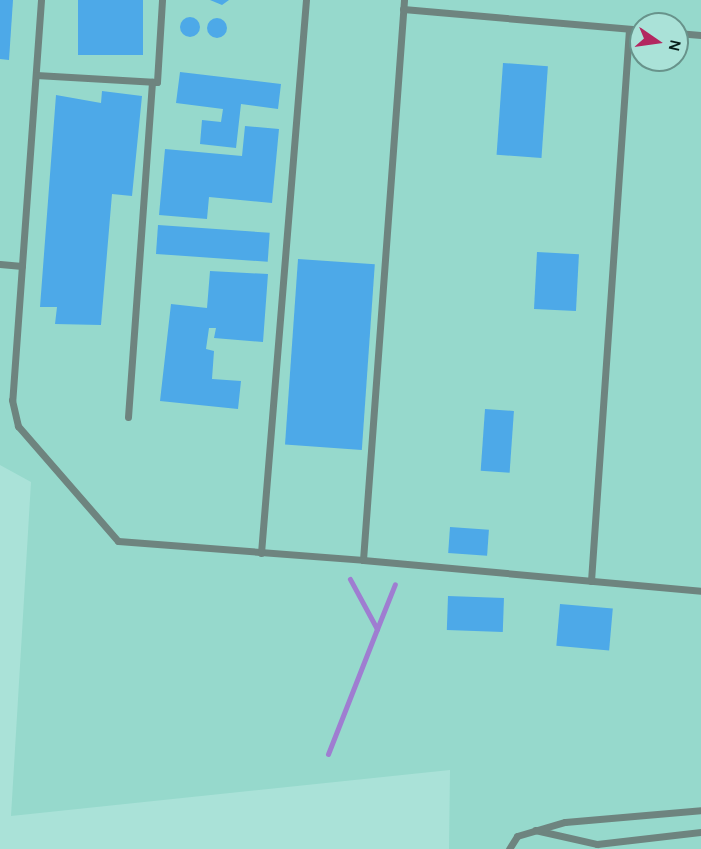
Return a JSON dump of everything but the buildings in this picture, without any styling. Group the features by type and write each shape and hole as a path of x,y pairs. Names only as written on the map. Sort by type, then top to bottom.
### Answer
{"lane":[{"path":"41,0 12,400 18,426 118,541 363,560 701,591"},
{"path":"36,75 157,82 162,0"},
{"path":"261,553 306,0"},
{"path":"363,560 404,0"},
{"path":"403,9 629,29"},
{"path":"591,581 629,43"},
{"path":"128,417 152,82"},
{"path":"0,264 22,266"},
{"path":"509,849 518,836 533,830 701,810"},
{"path":"533,830 597,844 701,832"}],"shaded area":[{"path":"0,0 701,0 701,849 449,849 450,770 11,816 31,482 0,465"}],"waterway":[{"path":"328,754 377,629 350,579"},
{"path":"377,629 395,584"}]}
